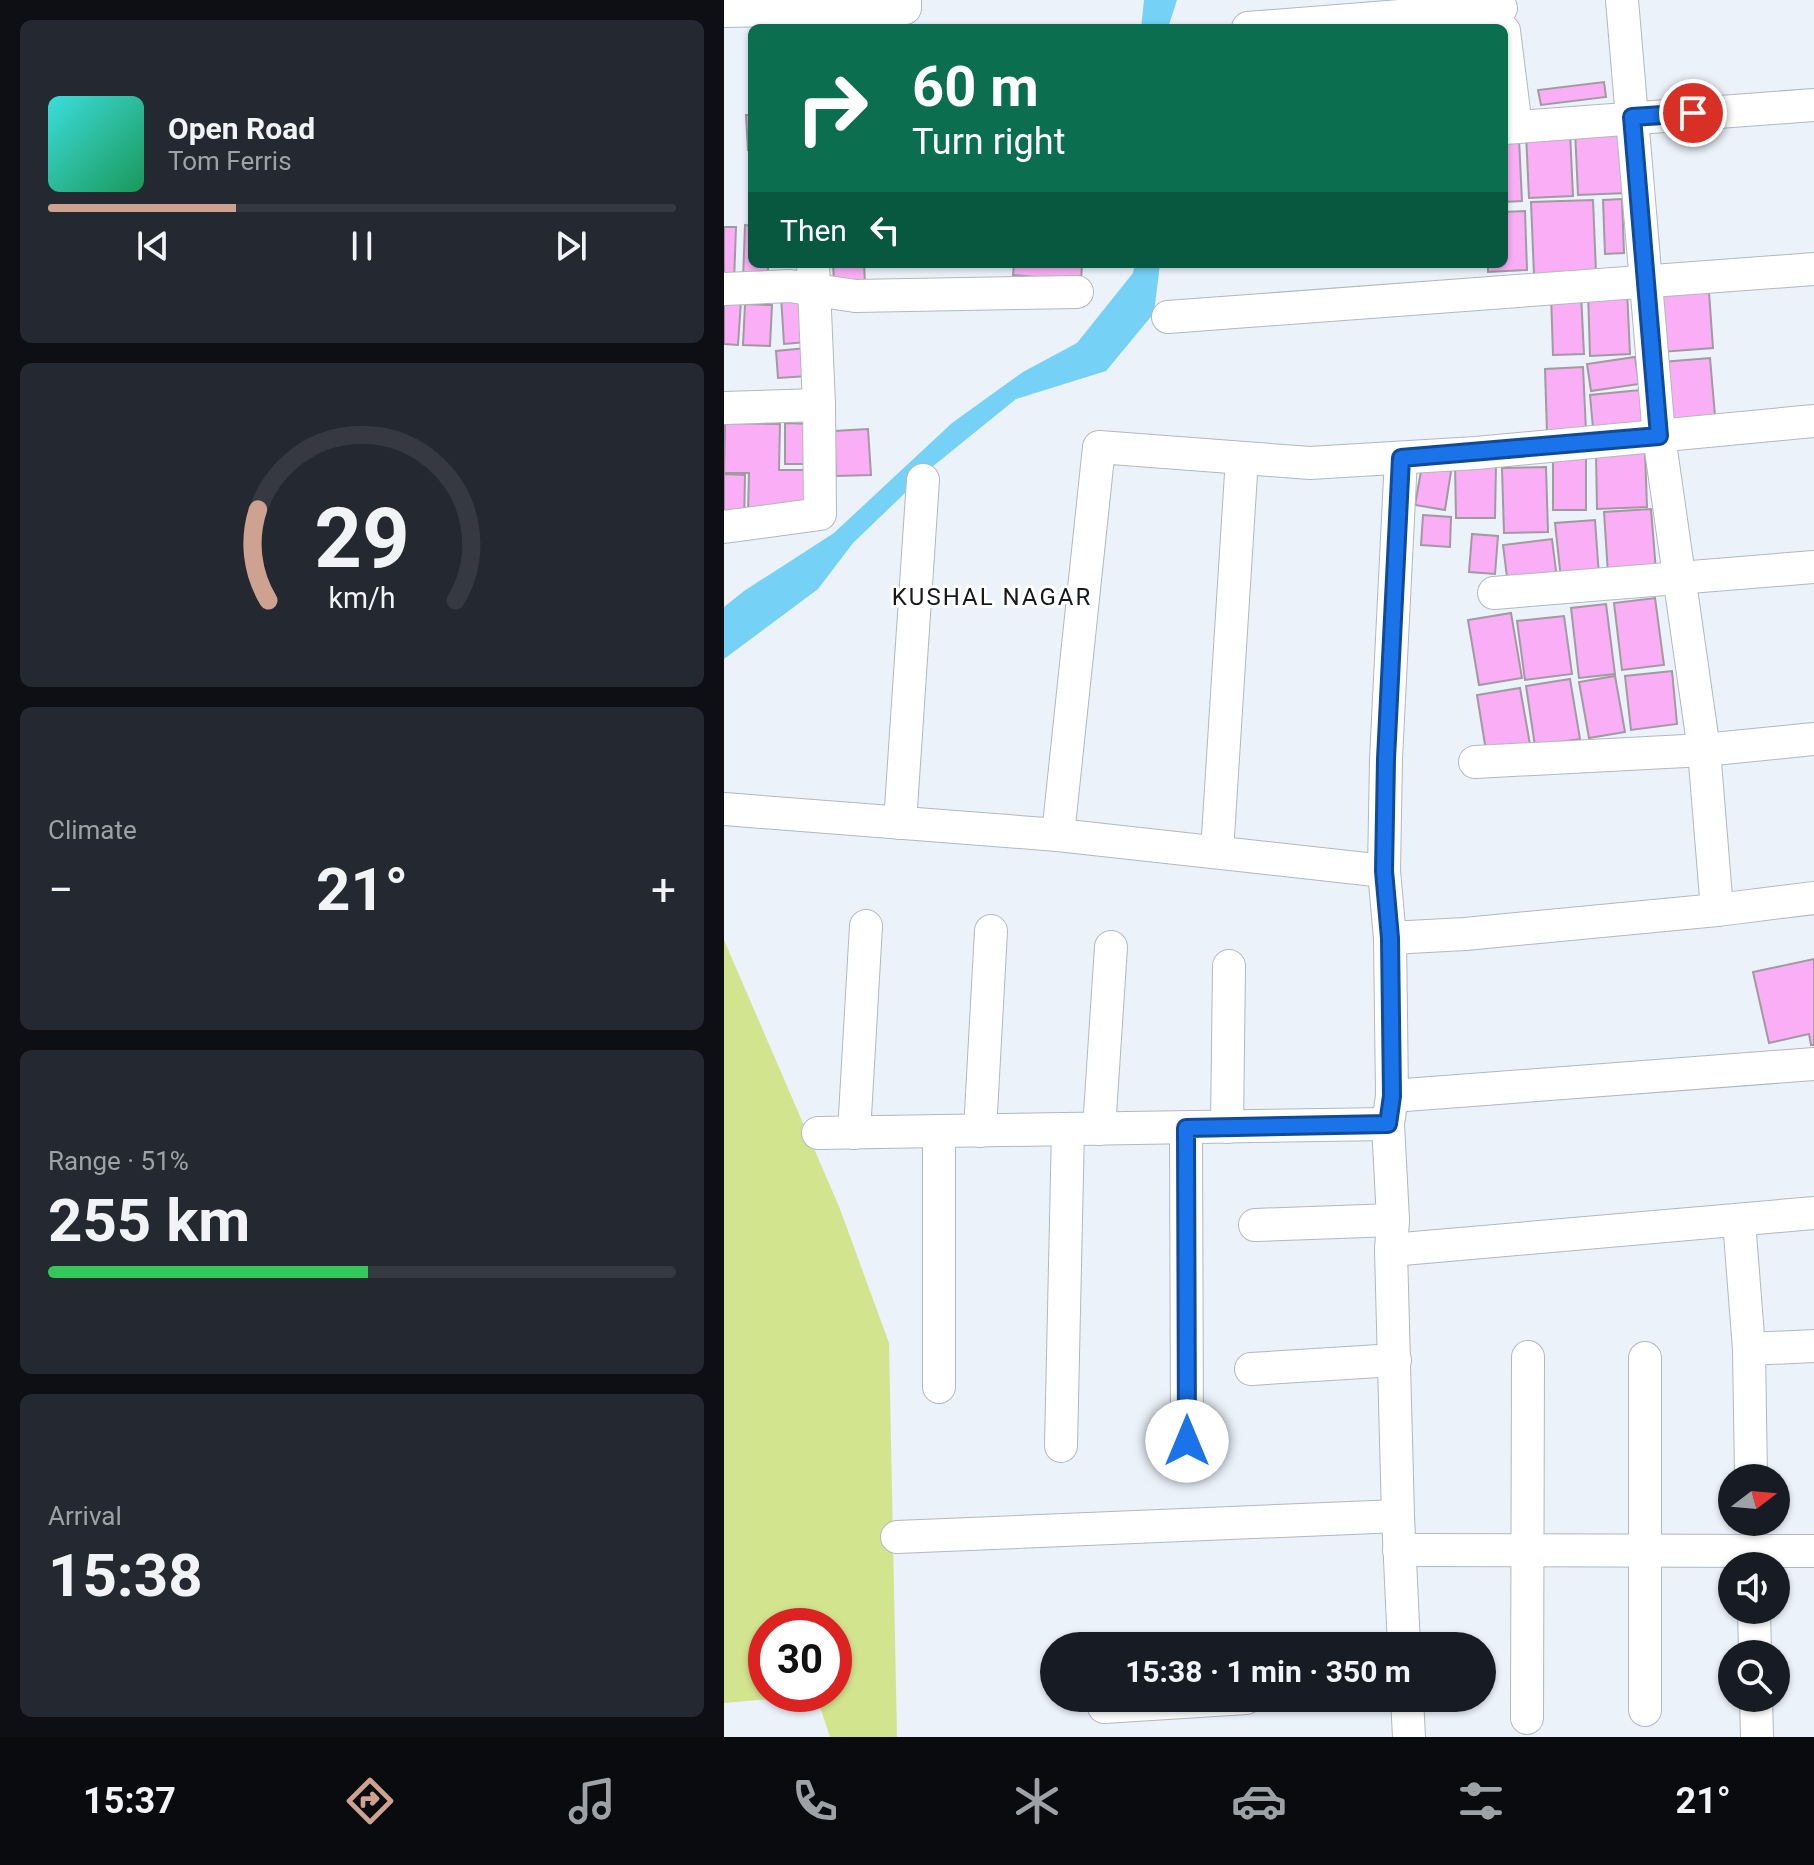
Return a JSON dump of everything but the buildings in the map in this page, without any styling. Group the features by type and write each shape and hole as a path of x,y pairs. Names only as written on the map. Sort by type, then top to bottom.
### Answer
{"street":[{"path":"724,11 804,18 905,8 905,0"},
{"path":"1622,0 1659,436 1704,750 1717,910"},
{"path":"1340,24 1502,17"},
{"path":"1508,94 1510,127 1814,105"},
{"path":"1168,317 1814,269"},
{"path":"724,289 790,286 813,277 855,296 1077,292"},
{"path":"724,527 820,514 813,277"},
{"path":"724,408 819,405"},
{"path":"1058,835 1099,447 1310,463 1401,458 1814,421"},
{"path":"1217,852 1242,458"},
{"path":"1401,458 1386,759 1384,871 1390,938 1392,1235 1403,1632"},
{"path":"900,823 923,480"},
{"path":"1494,593 1814,567"},
{"path":"1475,762 1704,750 1814,739"},
{"path":"724,809 1058,835 1384,871"},
{"path":"1390,938 1465,934 1814,898"},
{"path":"854,1133 866,926"},
{"path":"980,1131 991,931"},
{"path":"1061,1446 1084,1129 1111,947"},
{"path":"1227,1127 1229,966"},
{"path":"818,1133 1227,1127 1814,1064"},
{"path":"1186,1128 1187,1441"},
{"path":"939,1132 939,1387"},
{"path":"1255,1225 1392,1235 1739,1221 1814,1213"},
{"path":"1739,1221 1749,1349 1751,1464"},
{"path":"1749,1349 1814,1346"},
{"path":"1527,1718 1528,1357"},
{"path":"1645,1358 1645,1710"},
{"path":"1251,1369 1395,1360"},
{"path":"897,1537 1398,1516"},
{"path":"1399,1550 1526,1552 1753,1546 1814,1551"},
{"path":"1408,1712 1409,1737"},
{"path":"1756,1712 1757,1737"}],"green space":[{"path":"724,940 840,1209 889,1343 897,1737 830,1737 822,1712 852,1712 852,1608 748,1608 748,1701 724,1703"}],"water":[{"path":"1144,0 1177,0 1169,24 1141,24"},
{"path":"1134,268 1160,268 1154,313 1106,371 1016,399 932,467 853,543 818,589 724,659 724,607 834,533 952,423 1023,372 1077,343"}],"district":[{"name":"KUSHAL NAGAR","path":"992,597"}],"route":[{"path":"1187,1441 1186,1128 1388,1124 1392,1096 1390,938 1384,871 1386,759 1401,458 1659,436 1632,117 1693,113"}]}
